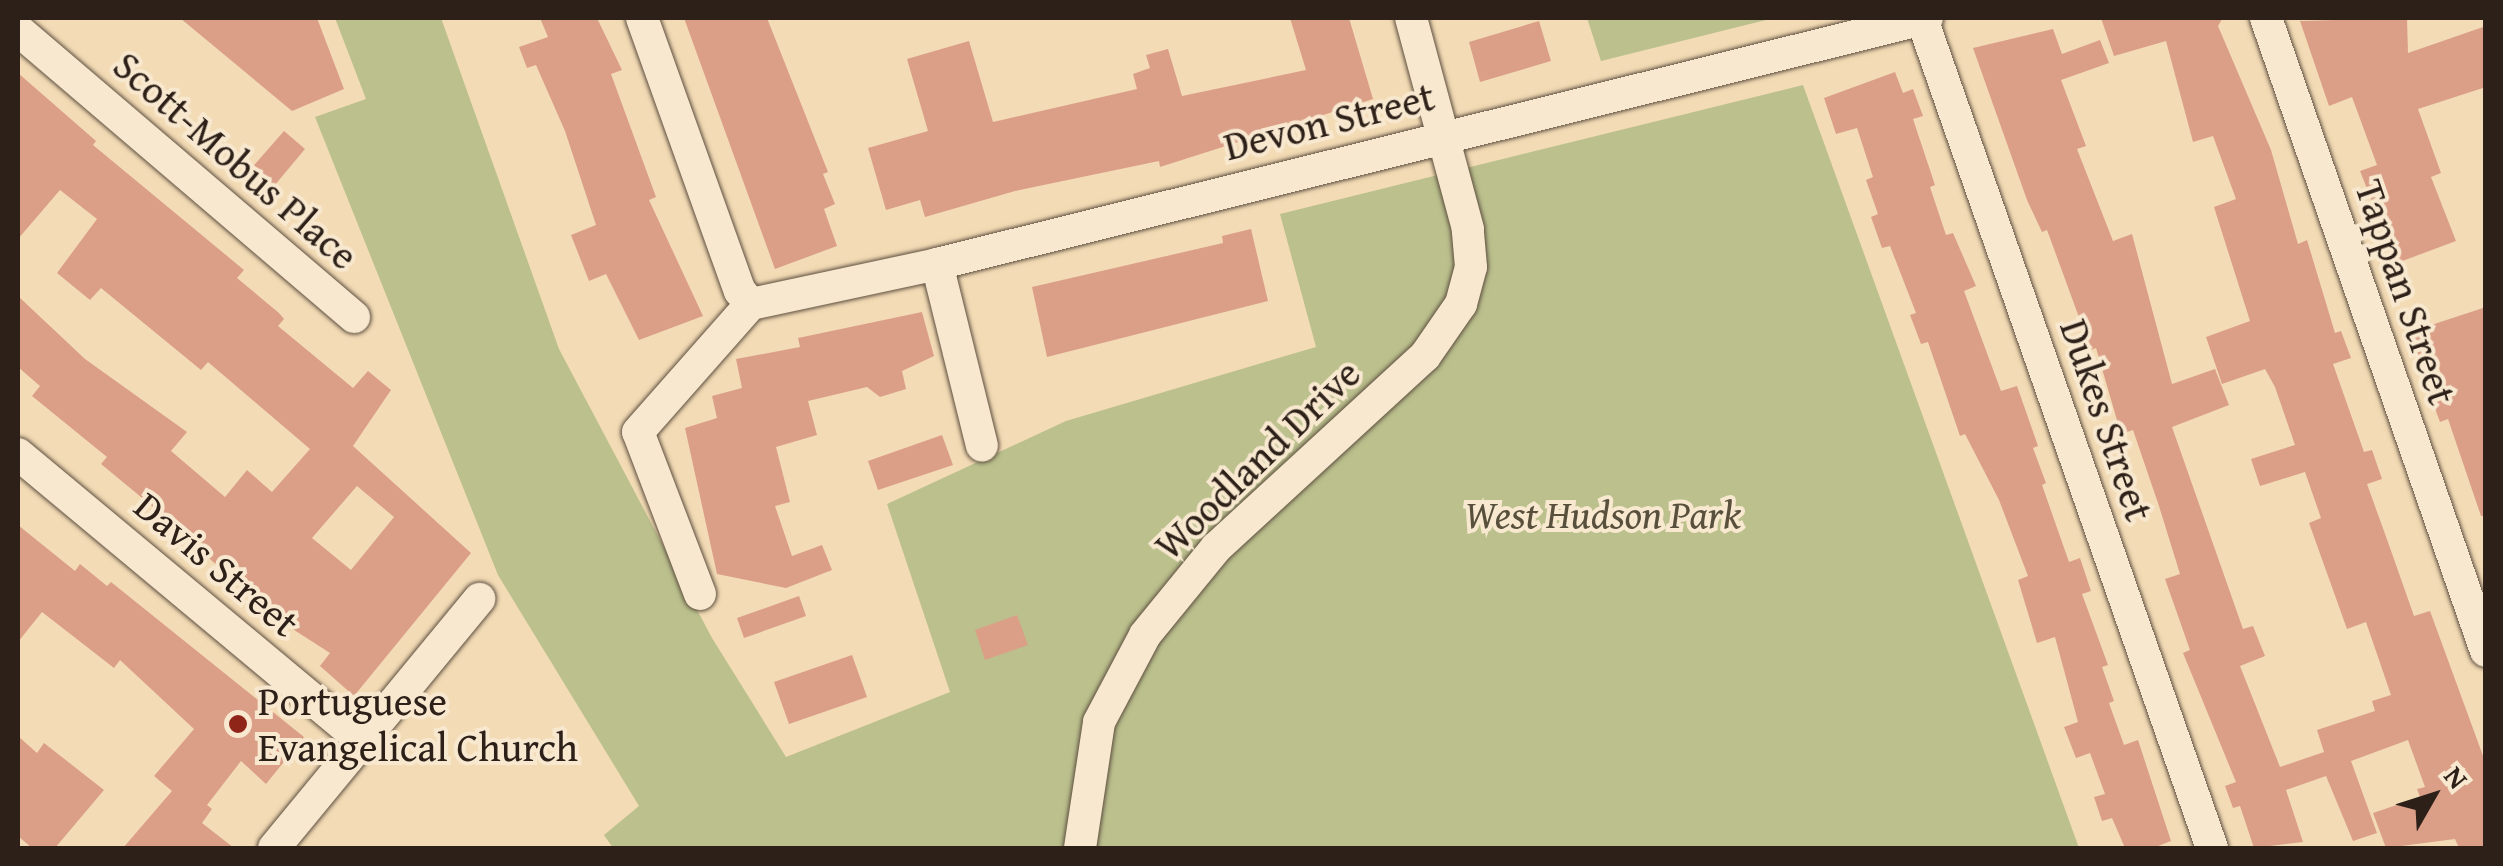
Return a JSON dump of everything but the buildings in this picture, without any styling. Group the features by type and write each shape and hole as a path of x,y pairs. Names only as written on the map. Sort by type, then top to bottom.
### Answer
{"street":[{"path":"642,18 740,291 751,304 638,432 700,594"},
{"name":"Woodland Drive","path":"1080,848 1099,722 1145,635 1234,530 1425,356 1461,304 1471,247 1412,18"},
{"name":"Devon Street","path":"751,304 938,264 1924,18"},
{"name":"Dukes Street","path":"1924,18 2212,848"},
{"name":"Tappan Street","path":"2266,18 2486,652"},
{"name":"Scott-Mobus Place","path":"18,30 354,317"},
{"path":"938,264 982,446"},
{"name":"Davis Street","path":"18,454 362,740"},
{"path":"274,848 479,600"}],"green space":[{"name":"West Hudson Park","path":"335,18 441,18 559,349 712,638 786,757 950,692 887,504 1066,421 1316,347 1280,214 1803,85 2079,848 613,848 604,835 639,806 498,575 315,117 366,99"},
{"path":"1587,18 1774,18 1601,61"}],"place":[{"name":"Portuguese Evangelical Church","path":"238,724"}]}
